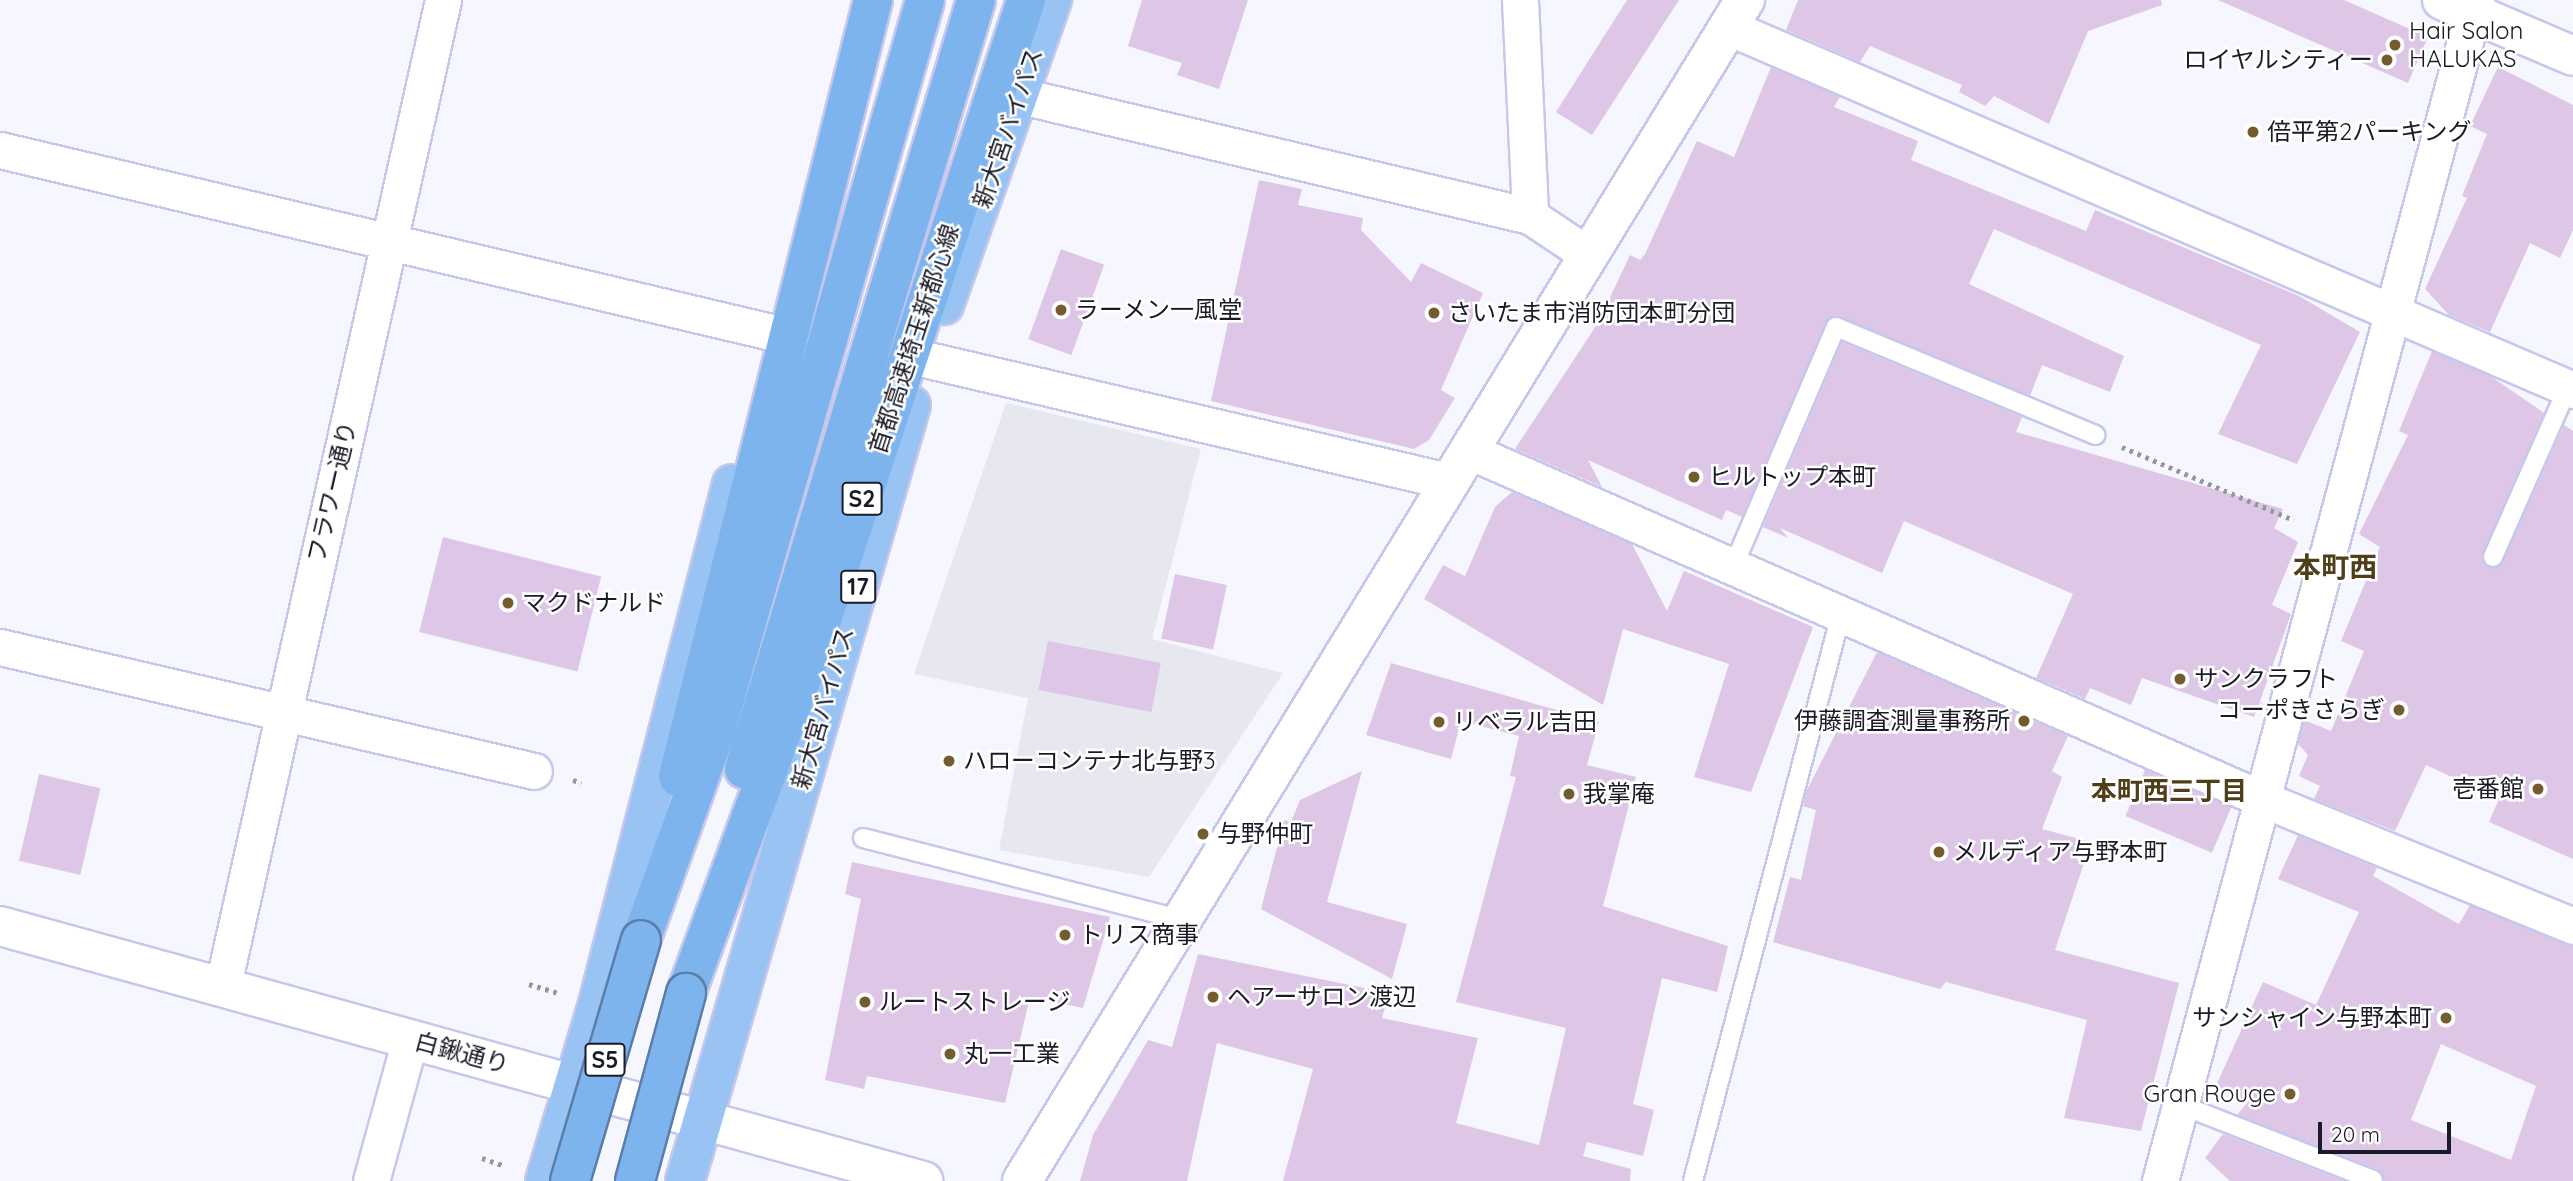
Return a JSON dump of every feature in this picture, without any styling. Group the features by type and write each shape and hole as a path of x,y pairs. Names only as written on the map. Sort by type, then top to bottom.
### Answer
{"highway":[{"path":"545,1181 862,0"},
{"path":"640,940 712,625 873,0"},
{"path":"640,940 715,734 925,0"},
{"name":"S5","path":"635,1181 770,679 976,0"},
{"name":"首都高速埼玉新都心線","path":"686,993 809,659 1026,0"},
{"name":"新大宮バイパス","path":"685,1181 924,359 1021,96 1052,0"},
{"name":"S5","path":"570,1181 640,940"}],"street":[{"name":"フラワー通り","path":"223,985 443,0"},
{"path":"1520,0 1530,216"},
{"path":"2160,1181 2330,536 2392,312 2463,4 2573,56"},
{"path":"1022,1181 1178,919 1736,13 2392,312 2570,389"},
{"path":"1021,96 1530,216 1587,254"},
{"path":"0,150 389,239 771,332"},
{"path":"924,359 1458,466 1733,566 2262,799 2573,926"},
{"path":"0,647 534,771"},
{"name":"白鍬通り","path":"0,926 223,985 923,1181"},
{"path":"371,1181 410,1039"}],"lane":[{"path":"1733,566 1836,327 2095,435"},
{"path":"2493,557 2570,389"},
{"path":"1693,1181 1841,614"},
{"path":"863,838 1178,919"},
{"path":"2180,1105 2373,1180"}],"path":[{"path":"2095,435 2330,536"}],"shaded area":[{"path":"1006,403 1201,449 1152,639 1283,673 1149,877 999,850 1028,698 914,674"}],"building":[{"path":"1142,0 1248,0 1219,89 1177,75 1182,63 1128,46"},
{"path":"1627,0 1679,0 1592,135 1556,112"},
{"path":"1798,0 2161,0 2162,5 2088,31 2049,124 1994,96 1985,106 1959,92 1962,85 1870,46 1860,62 1786,30"},
{"name":"ロイヤルシティー","path":"2218,0 2344,0 2428,37 2408,83"},
{"path":"1771,67 1840,97 1834,107 1918,141 1911,160 2086,231 2095,210 2299,296 2360,332 2297,464 2218,434 2261,345 1994,229 1969,284 2124,356 2110,392 2042,365 2030,396 1835,316 1826,323 1742,517 1726,510 1722,520 1588,460 1602,487 1515,449 1598,323 1630,255 1640,260 1645,254 1697,141 1734,157"},
{"path":"2498,67 2573,105 2573,230 2560,258 2530,243 2490,332 2449,315 2425,289 2467,198 2462,196 2487,134 2470,126"},
{"path":"1259,180 1302,189 1298,205 1363,218 1361,230 1411,282 1421,263 1483,293 1441,390 1455,398 1429,440 1414,449 1211,401"},
{"path":"1061,249 1104,265 1071,355 1028,339"},
{"path":"1842,342 2022,417 2016,432 2283,509 2274,528 2298,542 2272,605 2291,614 2260,701 2266,708 2260,702 2254,717 2142,678 2131,705 2090,688 2085,699 2036,678 2073,594 1904,521 1882,573 1780,528 1788,538 1763,527"},
{"path":"2432,351 2492,377 2544,413 2483,552 2488,567 2503,562 2564,425 2573,431 2573,859 2489,822 2499,799 2426,765 2395,831 2314,799 2320,786 2299,776 2308,755 2298,744 2304,720 2331,731 2364,651 2341,641 2380,547 2359,534 2408,435 2399,431"},
{"path":"1512,492 1632,544 1667,611 1684,571 1813,627 1751,792 1694,777 1729,664 1623,629 1603,705 1424,599 1443,565 1465,576 1495,507"},
{"path":"443,537 601,576 577,672 419,632"},
{"path":"1175,574 1227,585 1213,650 1161,639"},
{"path":"1048,641 1161,663 1151,712 1038,690"},
{"path":"1877,652 2068,736 2052,771 2062,777 2042,829 2091,842 2055,950 2179,983 2141,1131 2064,1118 2087,1020 1946,982 1940,989 1773,942 1790,877 1801,880 1816,810 1803,806 1806,792"},
{"path":"1391,663 1599,722 1587,765 1636,777 1603,906 1728,946 1717,992 1662,978 1633,1104 1654,1110 1643,1156 1587,1142 1583,1156 1631,1169 1630,1181 1283,1181 1313,1069 1217,1043 1187,1181 1080,1181 1093,1135 1148,1040 1172,1047 1198,954 1389,993 1382,1018 1478,1038 1456,1123 1539,1145 1566,1028 1456,1002 1516,777 1510,776 1519,736 1461,721 1451,759 1366,735"},
{"path":"2145,770 2232,807 2212,853 2125,816"},
{"path":"1362,771 1327,902 1407,924 1392,979 1261,909 1284,820 1291,822 1300,800"},
{"path":"39,774 100,788 80,875 19,861"},
{"path":"2298,835 2377,868 2373,876 2459,924 2470,905 2573,946 2573,1181 2384,1181 2377,1169 2237,1115 2248,1102 2215,1088 2263,982 2316,1005 2359,912 2278,879","holes":["2441,1044 2536,1086 2511,1160 2411,1120"]},
{"path":"852,862 1110,917 1083,1008 1030,997 1005,1103 867,1076 864,1089 825,1080 861,899 845,894"},
{"path":"2223,1134 2344,1181 2230,1181 2205,1158"}],"place":[{"name":"Hair Salon HALUKAS","path":"2395,45"},
{"name":"ロイヤルシティー","path":"2387,60"},
{"name":"倍平第2パーキング","path":"2253,132"},
{"name":"ラーメン一風堂","path":"1061,310"},
{"name":"さいたま市消防団本町分団","path":"1434,313"},
{"name":"ヒルトップ本町","path":"1694,477"},
{"name":"マクドナルド","path":"508,603"},
{"name":"サンクラフト","path":"2180,679"},
{"name":"コーポきさらぎ","path":"2399,710"},
{"name":"伊藤調査測量事務所","path":"2024,721"},
{"name":"リベラル吉田","path":"1439,722"},
{"name":"ハローコンテナ北与野3","path":"949,761"},
{"name":"壱番館","path":"2538,789"},
{"name":"我掌庵","path":"1569,794"},
{"name":"与野仲町","path":"1203,834"},
{"name":"メルディア与野本町","path":"1939,852"},
{"name":"トリス商事","path":"1065,935"},
{"name":"ヘアーサロン渡辺","path":"1213,997"},
{"name":"ルートストレージ","path":"865,1002"},
{"name":"サンシャイン与野本町","path":"2446,1018"},
{"name":"丸一工業","path":"950,1054"},
{"name":"Gran Rouge","path":"2290,1094"}],"district":[{"name":"本町西","path":"2335,567"},
{"name":"本町西三丁目","path":"2169,791"}]}
